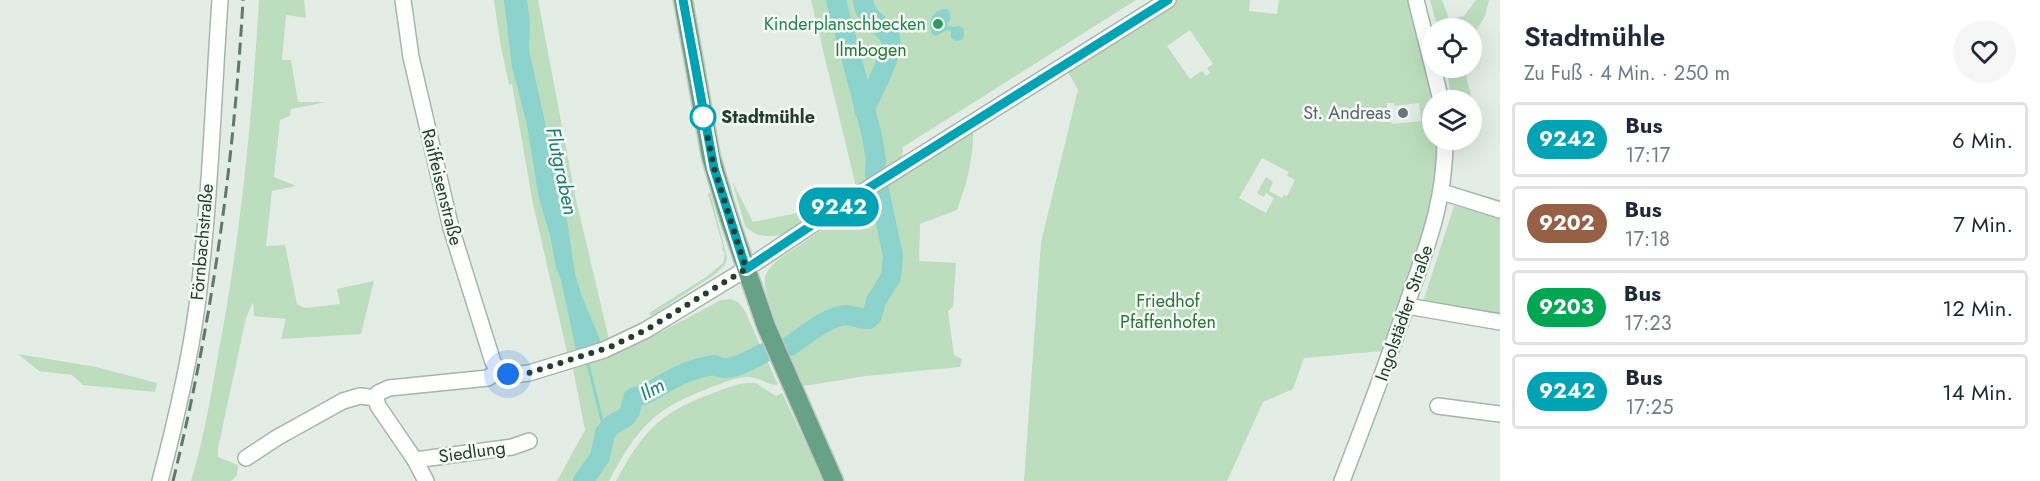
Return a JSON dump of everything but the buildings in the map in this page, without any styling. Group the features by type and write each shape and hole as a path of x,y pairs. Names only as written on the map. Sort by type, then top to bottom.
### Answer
{"main road":[{"path":"683,0 714,168 766,326 834,481"}],"street":[{"name":"Förnbachstraße","path":"160,481 180,396 196,309 202,255 220,0"},
{"name":"Raiffeisenstraße","path":"403,0 411,57 451,228 493,362 498,370"},
{"path":"426,481 415,460 378,406 376,398 378,393 389,388 488,378 498,370 519,375 604,350 646,330 746,269 866,190 1168,0"},
{"path":"1416,0 1422,23"},
{"name":"Ingolstädter Straße","path":"1342,481 1386,368 1434,225 1442,192 1444,150"},
{"path":"1442,192 1500,210"},
{"path":"1407,306 1500,322"},
{"path":"246,458 278,437 343,401 360,396 376,398"},
{"path":"1438,406 1500,414"},
{"name":"Siedlung","path":"415,460 512,447 529,441"}],"green space":[{"path":"259,0 304,0 306,18 286,15 282,60 291,60 298,102 326,102 291,109 290,116 280,120 274,177 296,186 272,191 266,246 285,245 297,304 305,308 340,304 337,289 374,281 361,334 281,339 286,319 254,316 253,302 246,318 218,448 218,457 238,465 237,475 231,481 191,481 209,406 239,226 253,91"},
{"path":"494,0 538,0 576,200 609,339 567,352 533,204 512,84 509,85 500,42"},
{"name":"Ilmbogen","path":"811,0 1136,0 903,147 902,157 856,187"},
{"name":"Friedhof Pfaffenhofen","path":"1168,0 1250,0 1249,11 1277,14 1279,0 1408,0 1422,54 1422,78 1428,78 1431,90 1422,90 1422,150 1439,150 1439,157 1426,223 1394,322 1382,351 1304,358 1293,389 1263,402 1227,481 1024,481 1041,242 1078,90 1064,65","holes":["1190,30 1213,64 1207,68 1210,73 1206,76 1202,71 1190,79 1167,46","1387,103 1394,103 1394,106 1419,103 1421,121 1392,124 1391,122 1380,122 1379,110 1387,109","1262,158 1289,172 1287,176 1295,180 1287,196 1284,195 1282,198 1269,191 1273,182 1266,177 1257,193 1264,197 1266,193 1274,198 1266,213 1239,198"]},
{"path":"1430,0 1442,0 1449,18 1435,18"},
{"path":"1476,0 1489,0 1482,21 1482,18 1454,18 1464,16"},
{"path":"1448,78 1467,78 1470,90 1450,90"},
{"path":"973,128 969,170 957,210 920,224 919,261 956,263 953,307 948,311 954,355 962,359 960,367 866,376 804,386 768,300 765,277 772,265"},
{"path":"732,181 753,222 825,207 784,234 768,236 758,234 745,226"},
{"path":"710,192 727,257 725,265 714,275 651,316 649,313 706,277 723,263 725,254 708,194"},
{"path":"1454,206 1500,216 1500,318 1422,305"},
{"path":"730,299 738,302 745,311 778,385 747,377 722,383 688,397 672,405 648,424 628,448 609,481 557,481 585,430 573,369 630,347 721,300"},
{"path":"18,354 96,367 157,383 155,392 83,385 72,375 39,371"},
{"path":"748,383 756,383 776,396 782,393 824,481 616,481 634,451 663,418 690,402"}],"water":[{"path":"504,0 527,0 530,24 529,50 568,226 575,274 601,342 576,350 550,235 539,199 527,125 512,67"},
{"name":"Kinderplanschbecken","path":"942,9 949,11 951,19 947,25 960,26 964,29 962,40 956,41 951,38 951,31 947,30 936,36 932,34 931,19"}],"waterway":[{"name":"Ilm","path":"836,0 872,136 876,160 875,175"},
{"name":"Ilm","path":"863,0 867,12 887,33 891,44 886,63 864,110"},
{"name":"Ilm","path":"788,347 839,316 866,319 872,316 876,301 891,277 893,256 879,190"},
{"name":"Ilm","path":"583,481 600,457 605,433 612,425 626,417 633,398 648,393 689,371 715,365 733,367 764,353"},
{"name":"Flutgraben","path":"588,364 605,433"}],"railway":[{"path":"173,481 199,362 219,242 234,121 243,0"}],"bus line":[{"name":"9242","path":"683,0 714,168 746,269 851,199 1168,0"}],"place":[{"name":"Kinderplanschbecken","path":"938,24"},
{"name":"St. Andreas","path":"1403,113"},
{"name":"Stadtmühle","path":"703,117"}],"route":[{"path":"508,374 529,373 604,350 646,330 746,269 714,168 703,115 703,117"}]}
